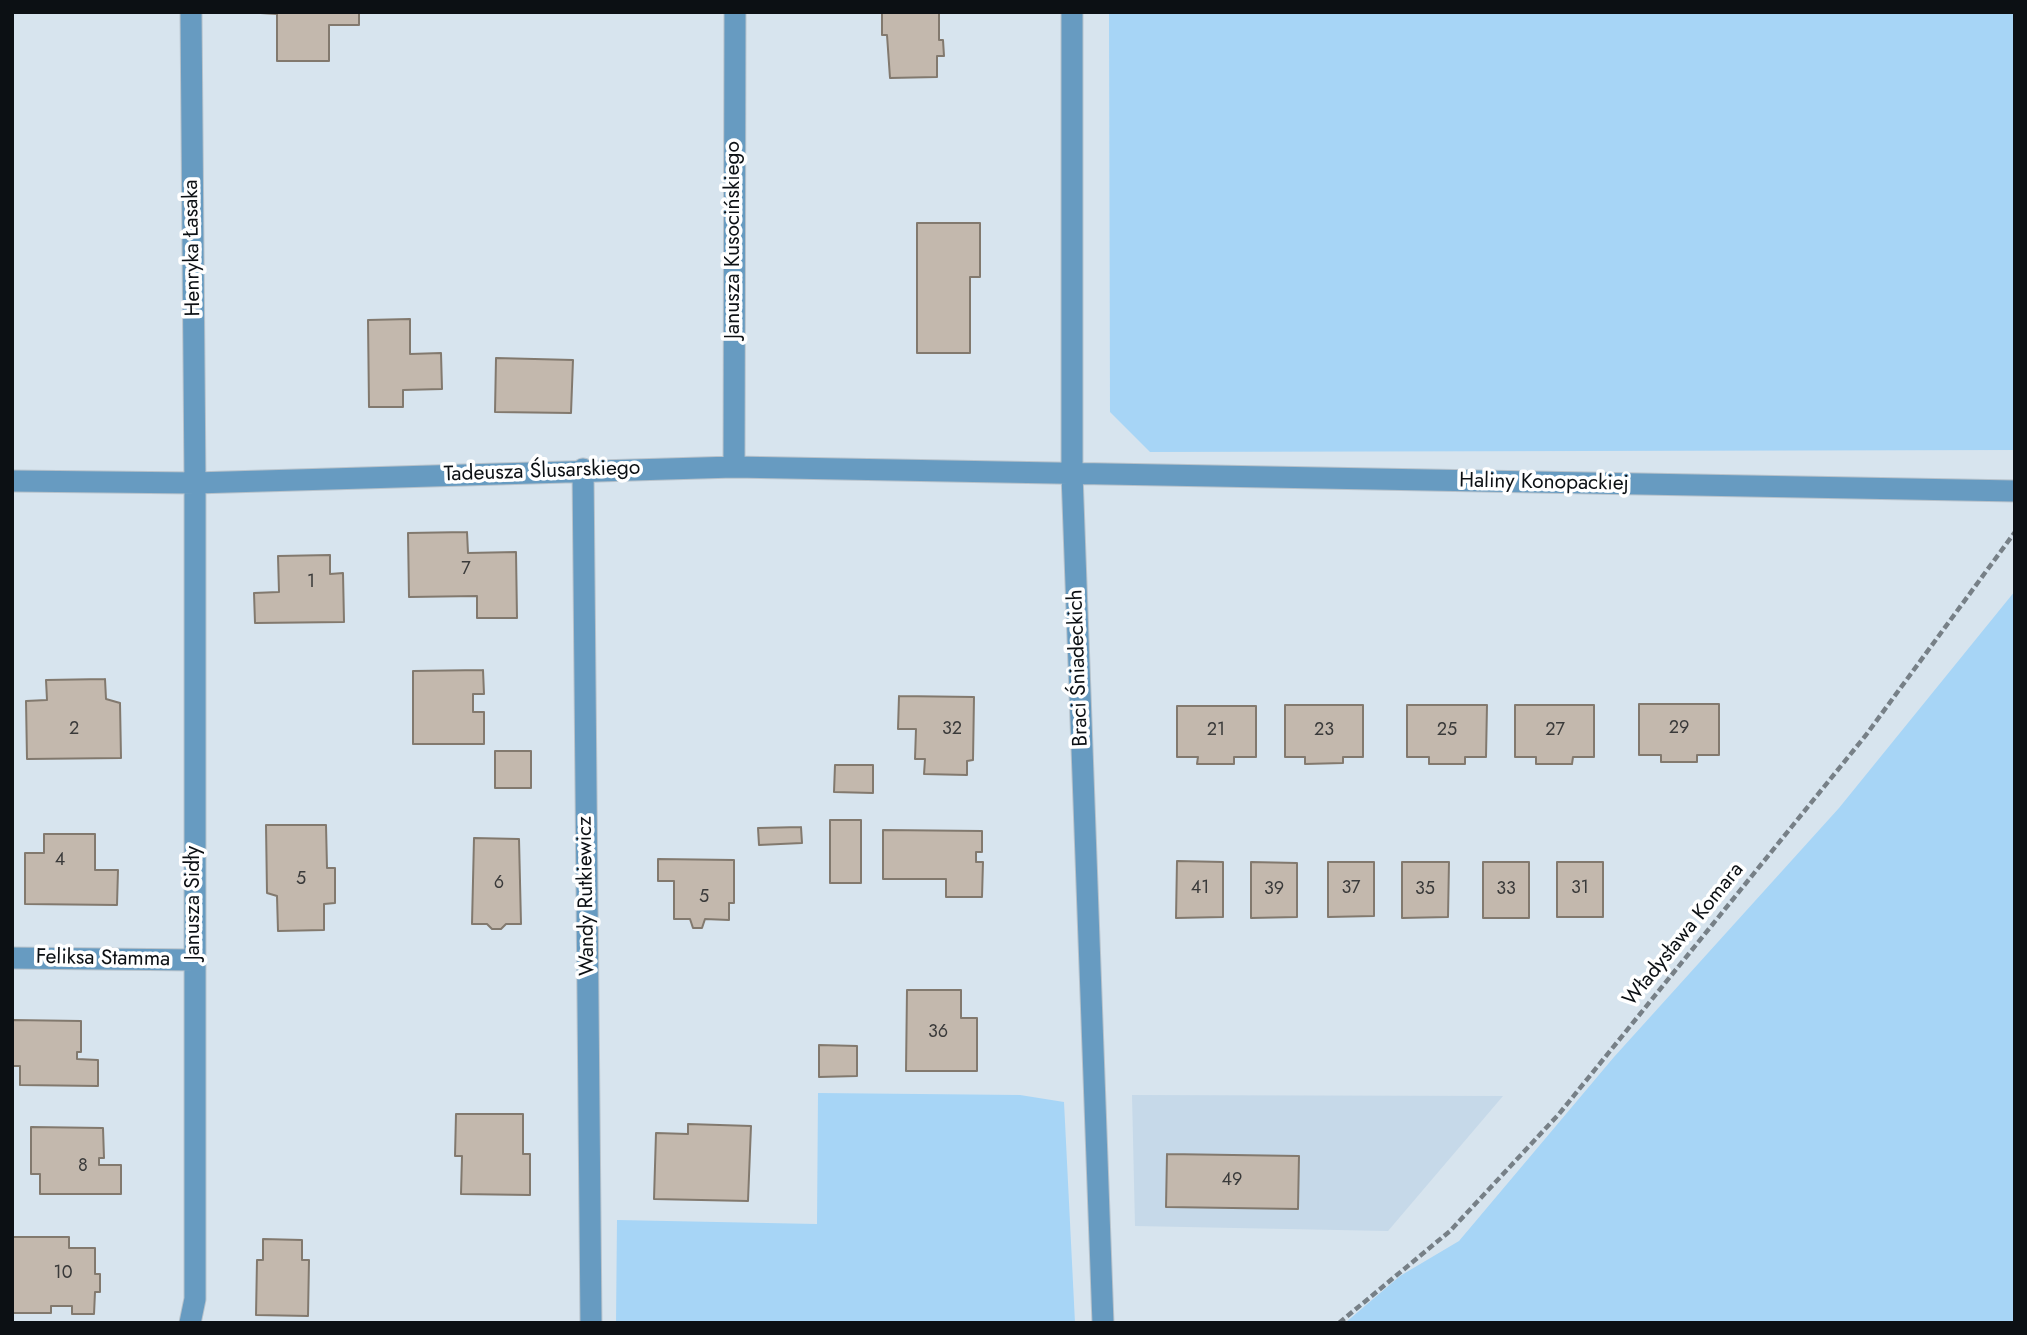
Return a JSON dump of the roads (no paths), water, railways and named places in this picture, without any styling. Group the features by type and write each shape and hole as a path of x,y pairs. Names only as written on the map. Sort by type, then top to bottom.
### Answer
{"street":[{"name":"Henryka Łasaka","path":"191,12 195,483"},
{"name":"Janusza Kusocińskiego","path":"734,12 734,467"},
{"name":"Braci Śniadeckich","path":"1072,12 1072,474 1103,1323"},
{"name":"Tadeusza Ślusarskiego","path":"12,481 195,483 734,467 1072,474"},
{"name":"Wandy Rutkiewicz","path":"583,470 591,1323"},
{"name":"Haliny Konopackiej","path":"1072,474 2015,491"},
{"name":"Janusza Sidły","path":"190,1323 195,1299 195,483"},
{"name":"Feliksa Stamma","path":"12,958 194,960"}]}
